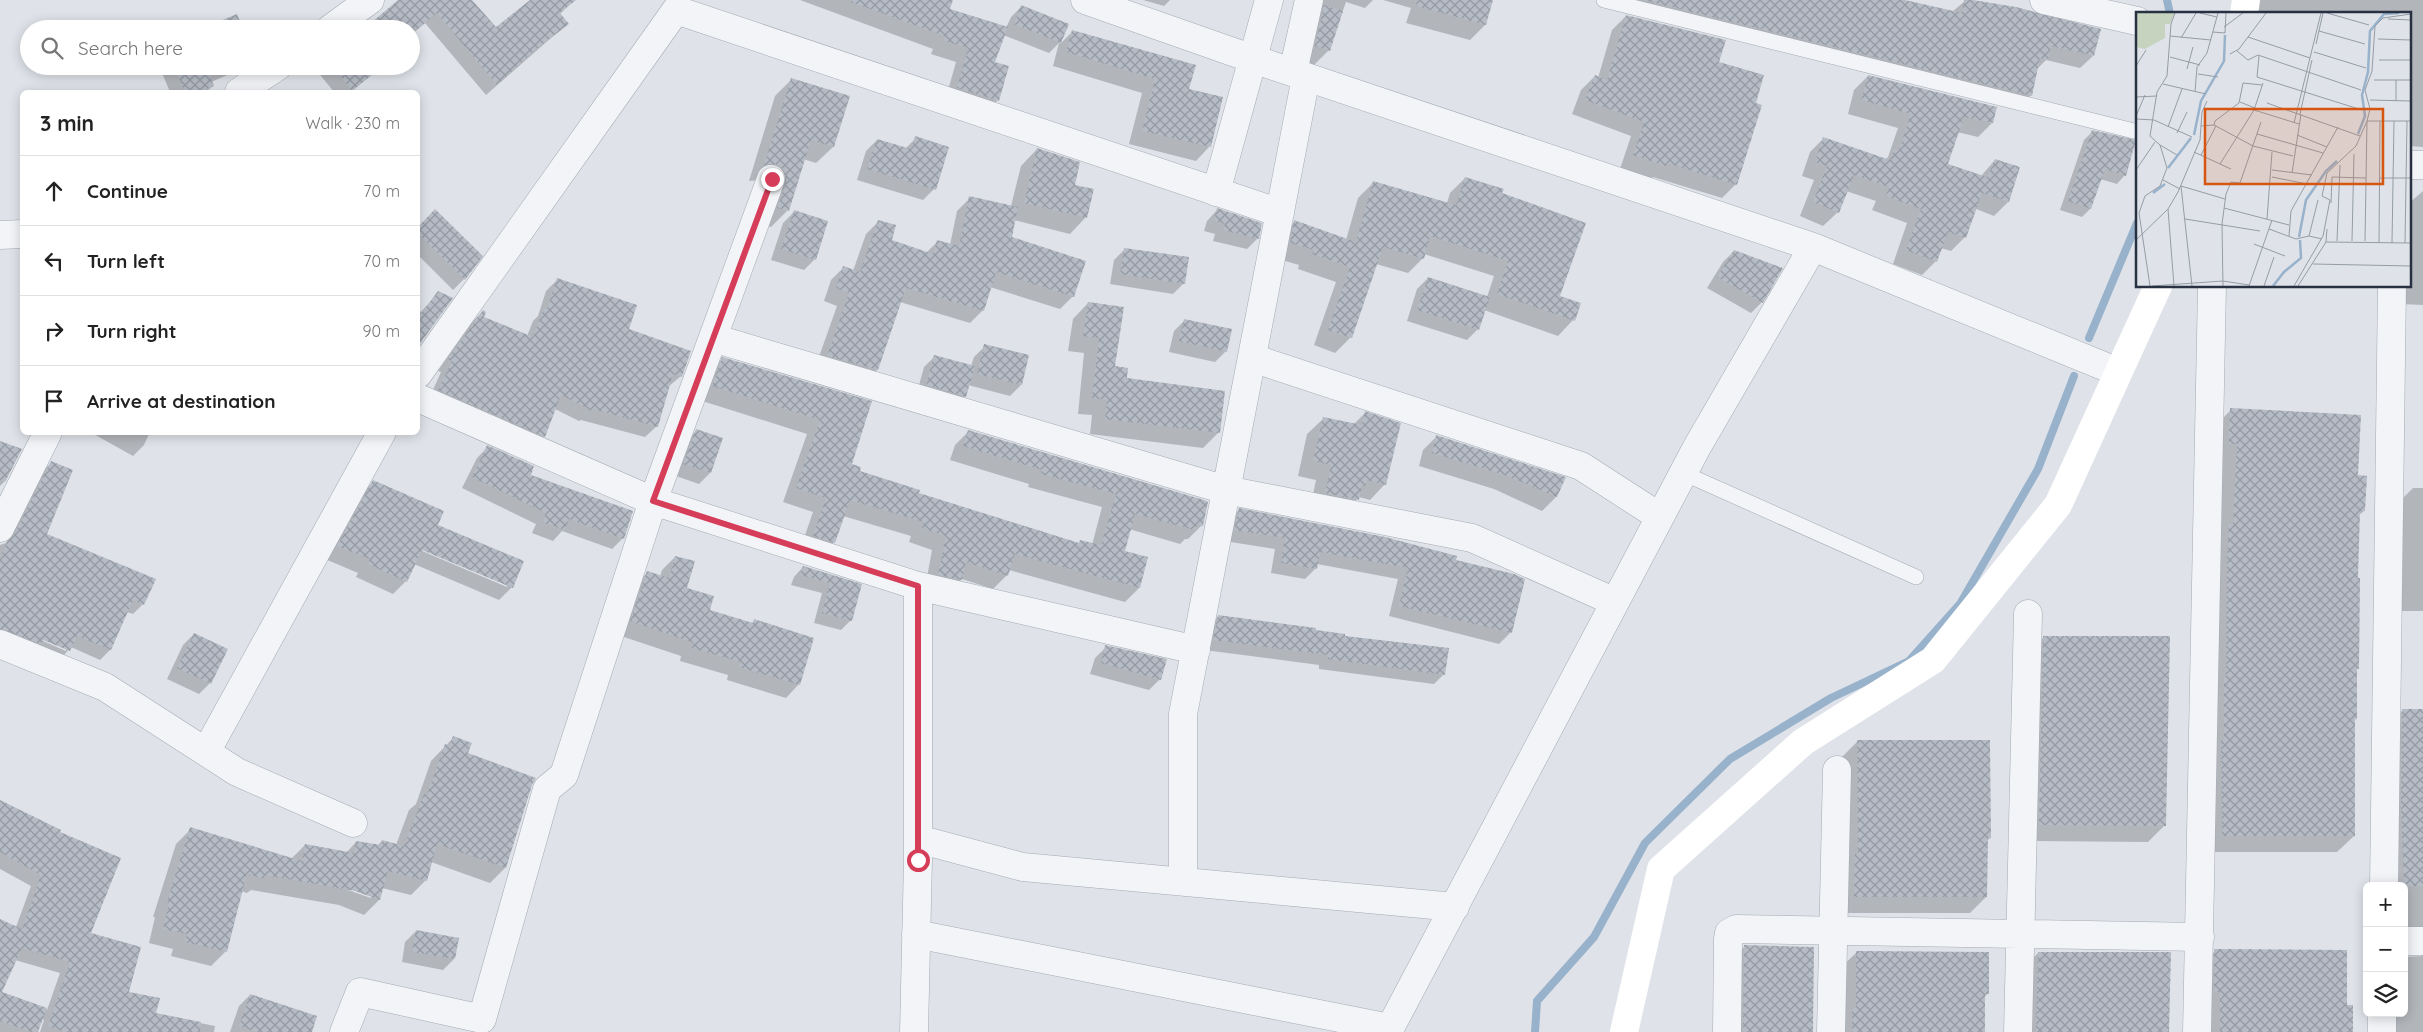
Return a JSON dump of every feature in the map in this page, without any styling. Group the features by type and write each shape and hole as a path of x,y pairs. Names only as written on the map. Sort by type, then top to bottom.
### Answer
{"street":[{"path":"342,20 370,0"},
{"path":"1085,0 1300,75 1813,247 2118,372"},
{"path":"1216,192 1269,0"},
{"path":"1183,881 1183,714 1280,213 1309,0"},
{"path":"2044,0 2136,21"},
{"path":"420,371 679,5 1280,213"},
{"path":"242,90 264,75"},
{"path":"2410,165 2423,165"},
{"path":"344,1032 360,992 482,1019 547,788 564,775 653,501 772,179"},
{"path":"0,235 20,234"},
{"path":"916,934 1389,1030 1683,473 1813,247"},
{"path":"1624,1032 1661,869 1803,742 1933,660 2058,505 2157,288"},
{"path":"2197,1032 2212,288"},
{"path":"2384,882 2392,288"},
{"path":"713,338 1226,490 1472,538 1615,602"},
{"path":"1252,358 1581,466 1660,517"},
{"path":"420,399 653,501 918,586 1196,650"},
{"path":"0,528 46,435"},
{"path":"206,752 380,435"},
{"path":"914,1032 918,839 918,586"},
{"path":"2018,1032 2028,614"},
{"path":"0,644 105,687 237,772 353,823"},
{"path":"1831,1032 1838,770"},
{"path":"918,839 1023,867 1455,907"},
{"path":"1728,1032 1729,933 1736,930 2200,937"},
{"path":"2408,941 2423,941"},
{"path":"2382,1017 2382,1032"}],"lane":[{"path":"1604,0 2134,131"},
{"path":"1683,473 1916,577"}],"building":[{"path":"398,0 472,0 496,27 530,0 576,0 560,13 569,24 535,50 497,85 437,13 420,27 420,20 375,20"},
{"path":"852,0 953,0 950,9 1008,27 995,62 1009,66 999,101 957,88 968,48 944,41 945,36 851,2"},
{"path":"1417,0 1493,0 1486,25 1416,6"},
{"path":"1643,0 1905,0 1962,13 1964,0 1973,0 2016,7 2101,29 2094,56 2051,46 2048,60 2040,58 2032,96"},
{"path":"1021,5 1069,24 1061,43 1014,24"},
{"path":"1324,5 1343,11 1330,51 1315,46"},
{"path":"237,14 239,20 223,20"},
{"path":"1626,15 1726,40 1719,62 1764,75 1756,103 1762,105 1737,185 1667,163 1666,166 1633,155 1644,122 1585,100 1595,75 1607,80"},
{"path":"1072,30 1196,65 1189,89 1223,97 1211,147 1142,131 1155,79 1066,52"},
{"path":"178,75 213,75 210,76 214,86 204,90 184,90"},
{"path":"340,75 372,75 353,90"},
{"path":"1868,75 1997,107 1993,123 1964,117 1948,164 1987,177 1986,180 1995,159 2020,167 2009,202 1982,193 1966,238 1948,232 1937,262 1906,250 1921,209 1886,196 1889,187 1854,175 1839,213 1813,202 1827,166 1815,162 1823,137 1890,160 1894,149 1899,150 1911,114 1861,100"},
{"path":"791,78 850,96 834,147 811,140 789,211 777,208 786,184 786,176 783,169 776,164 764,165"},
{"path":"2092,130 2136,140 2126,176 2105,169 2091,209 2068,201"},
{"path":"915,136 949,147 936,190 867,169 877,139 911,149"},
{"path":"1037,148 1080,162 1075,185 1094,189 1087,218 1024,203"},
{"path":"1465,177 1504,189 1502,193 1586,223 1560,296 1581,303 1575,321 1497,294 1508,261 1430,236 1424,259 1383,247 1352,338 1328,330 1350,267 1312,254 1314,250 1290,243 1294,220 1356,242 1373,181 1456,205"},
{"path":"969,196 1018,207 1012,237 1086,261 1074,297 996,272 984,311 906,288 878,370 827,356 849,293 836,288 843,266 860,272 878,220 896,225 892,240 933,254 937,240 959,246"},
{"path":"1217,208 1262,223 1259,239 1223,230 1225,224 1214,220"},
{"path":"435,209 483,256 465,280 420,235 420,225"},
{"path":"794,210 828,221 816,260 781,249"},
{"path":"1124,248 1189,257 1185,284 1120,274"},
{"path":"1734,250 1783,268 1763,303 1717,277"},
{"path":"1428,277 1490,297 1479,330 1417,310"},
{"path":"557,278 637,305 629,329 691,351 682,377 673,374 658,427 593,409 592,411 561,395 545,437 438,390 452,361 448,359 483,310 486,312 484,317 533,337 544,308 547,309"},
{"path":"438,291 453,298 420,344 420,315"},
{"path":"1088,302 1124,307 1115,366 1128,368 1127,378 1225,391 1220,433 1105,419 1107,400 1092,398 1099,338 1083,336"},
{"path":"1184,319 1232,329 1227,352 1179,341"},
{"path":"984,344 1029,355 1022,385 977,374"},
{"path":"934,355 975,366 966,397 926,385"},
{"path":"722,357 872,401 852,464 861,467 860,471 920,490 919,493 1079,543 1080,540 1101,545 1116,494 1041,474 1042,470 963,446 968,430 1204,500 1208,502 1203,526 1197,525 1195,530 1135,514 1125,551 1148,557 1140,588 1015,554 1008,576 966,562 962,580 938,575 946,536 922,528 924,522 850,500 835,543 813,536 826,498 796,488 820,420 712,386"},
{"path":"2230,408 2361,415 2358,475 2367,476 2365,511 2360,511 2358,578 2360,578 2359,669 2357,669 2357,719 2355,719 2355,836 2222,836 2221,740 2224,740 2227,559 2229,524 2233,524 2237,444 2229,444"},
{"path":"1365,411 1401,423 1386,485 1367,480 1365,486 1362,485 1359,500 1325,493 1331,465 1313,461 1323,417 1362,425"},
{"path":"696,429 723,438 711,473 683,464"},
{"path":"1436,435 1566,477 1557,497 1508,476 1432,453"},
{"path":"0,441 22,449 5,482 0,480"},
{"path":"487,445 534,466 531,475 633,511 624,539 569,519 565,530 542,522 546,513 472,477"},
{"path":"51,461 73,470 47,534 156,579 144,605 133,600 111,650 77,636 70,651 43,640 41,644 0,629 0,559 7,542 14,535"},
{"path":"373,480 444,511 438,525 524,561 513,588 422,550 407,582 368,564 370,559 337,546"},
{"path":"1239,508 1385,537 1457,556 1456,560 1514,574 1525,579 1512,633 1399,606 1408,568 1320,552 1317,569 1281,563 1285,538 1234,530"},
{"path":"675,556 695,561 687,588 714,596 710,610 753,623 754,619 814,638 800,685 739,667 741,662 692,648 694,643 630,621 647,571 669,578"},
{"path":"803,566 862,584 852,621 822,613 830,583 800,575"},
{"path":"1218,615 1316,628 1316,630 1345,634 1345,636 1449,648 1445,675 1328,659 1328,655 1213,640"},
{"path":"194,633 228,649 211,684 177,668"},
{"path":"2043,636 2170,636 2166,826 2039,825"},
{"path":"1105,645 1167,659 1161,680 1101,663"},
{"path":"2402,709 2423,709 2423,886 2408,886 2408,882 2404,882 2401,803"},
{"path":"453,736 472,743 468,753 536,778 532,785 506,868 437,844 427,881 388,871 380,900 355,891 265,875 263,879 247,873 227,952 185,942 187,934 163,929 169,903 167,902 190,827 302,861 305,844 354,853 356,841 381,845 382,840 404,846 424,794 427,795 445,744 449,746"},
{"path":"1857,740 1990,740 1991,838 1988,838 1987,897 1854,897 1855,854 1858,854"},
{"path":"0,800 61,830 60,832 121,858 91,933 141,947 129,992 160,998 156,1013 201,1022 200,1032 65,1032 48,1026 70,962 22,948 2,992 47,1008 38,1032 31,1032 0,1021 0,919 22,929 41,875 0,852"},
{"path":"416,930 459,938 455,959 412,952"},
{"path":"1744,945 1814,947 1813,1032 1743,1032"},
{"path":"2214,949 2347,950 2347,1005 2353,1005 2353,1032 2220,1032 2220,992 2214,992"},
{"path":"1856,951 1989,952 1989,994 1985,994 1985,1032 1852,1032 1852,1008 1856,1008"},
{"path":"2038,952 2171,952 2169,1032 2036,1032"},
{"path":"250,994 317,1016 312,1032 256,1032 239,1026"}],"waterway":[{"path":"2167,0 2170,12"},
{"path":"2089,338 2136,225"},
{"path":"1535,1032 1537,1001 1594,937 1645,843 1730,759 1831,698 1909,661 1960,604 2038,469 2074,376"}],"route":[{"path":"772,179 653,501 837,558 918,586 918,860"}]}
